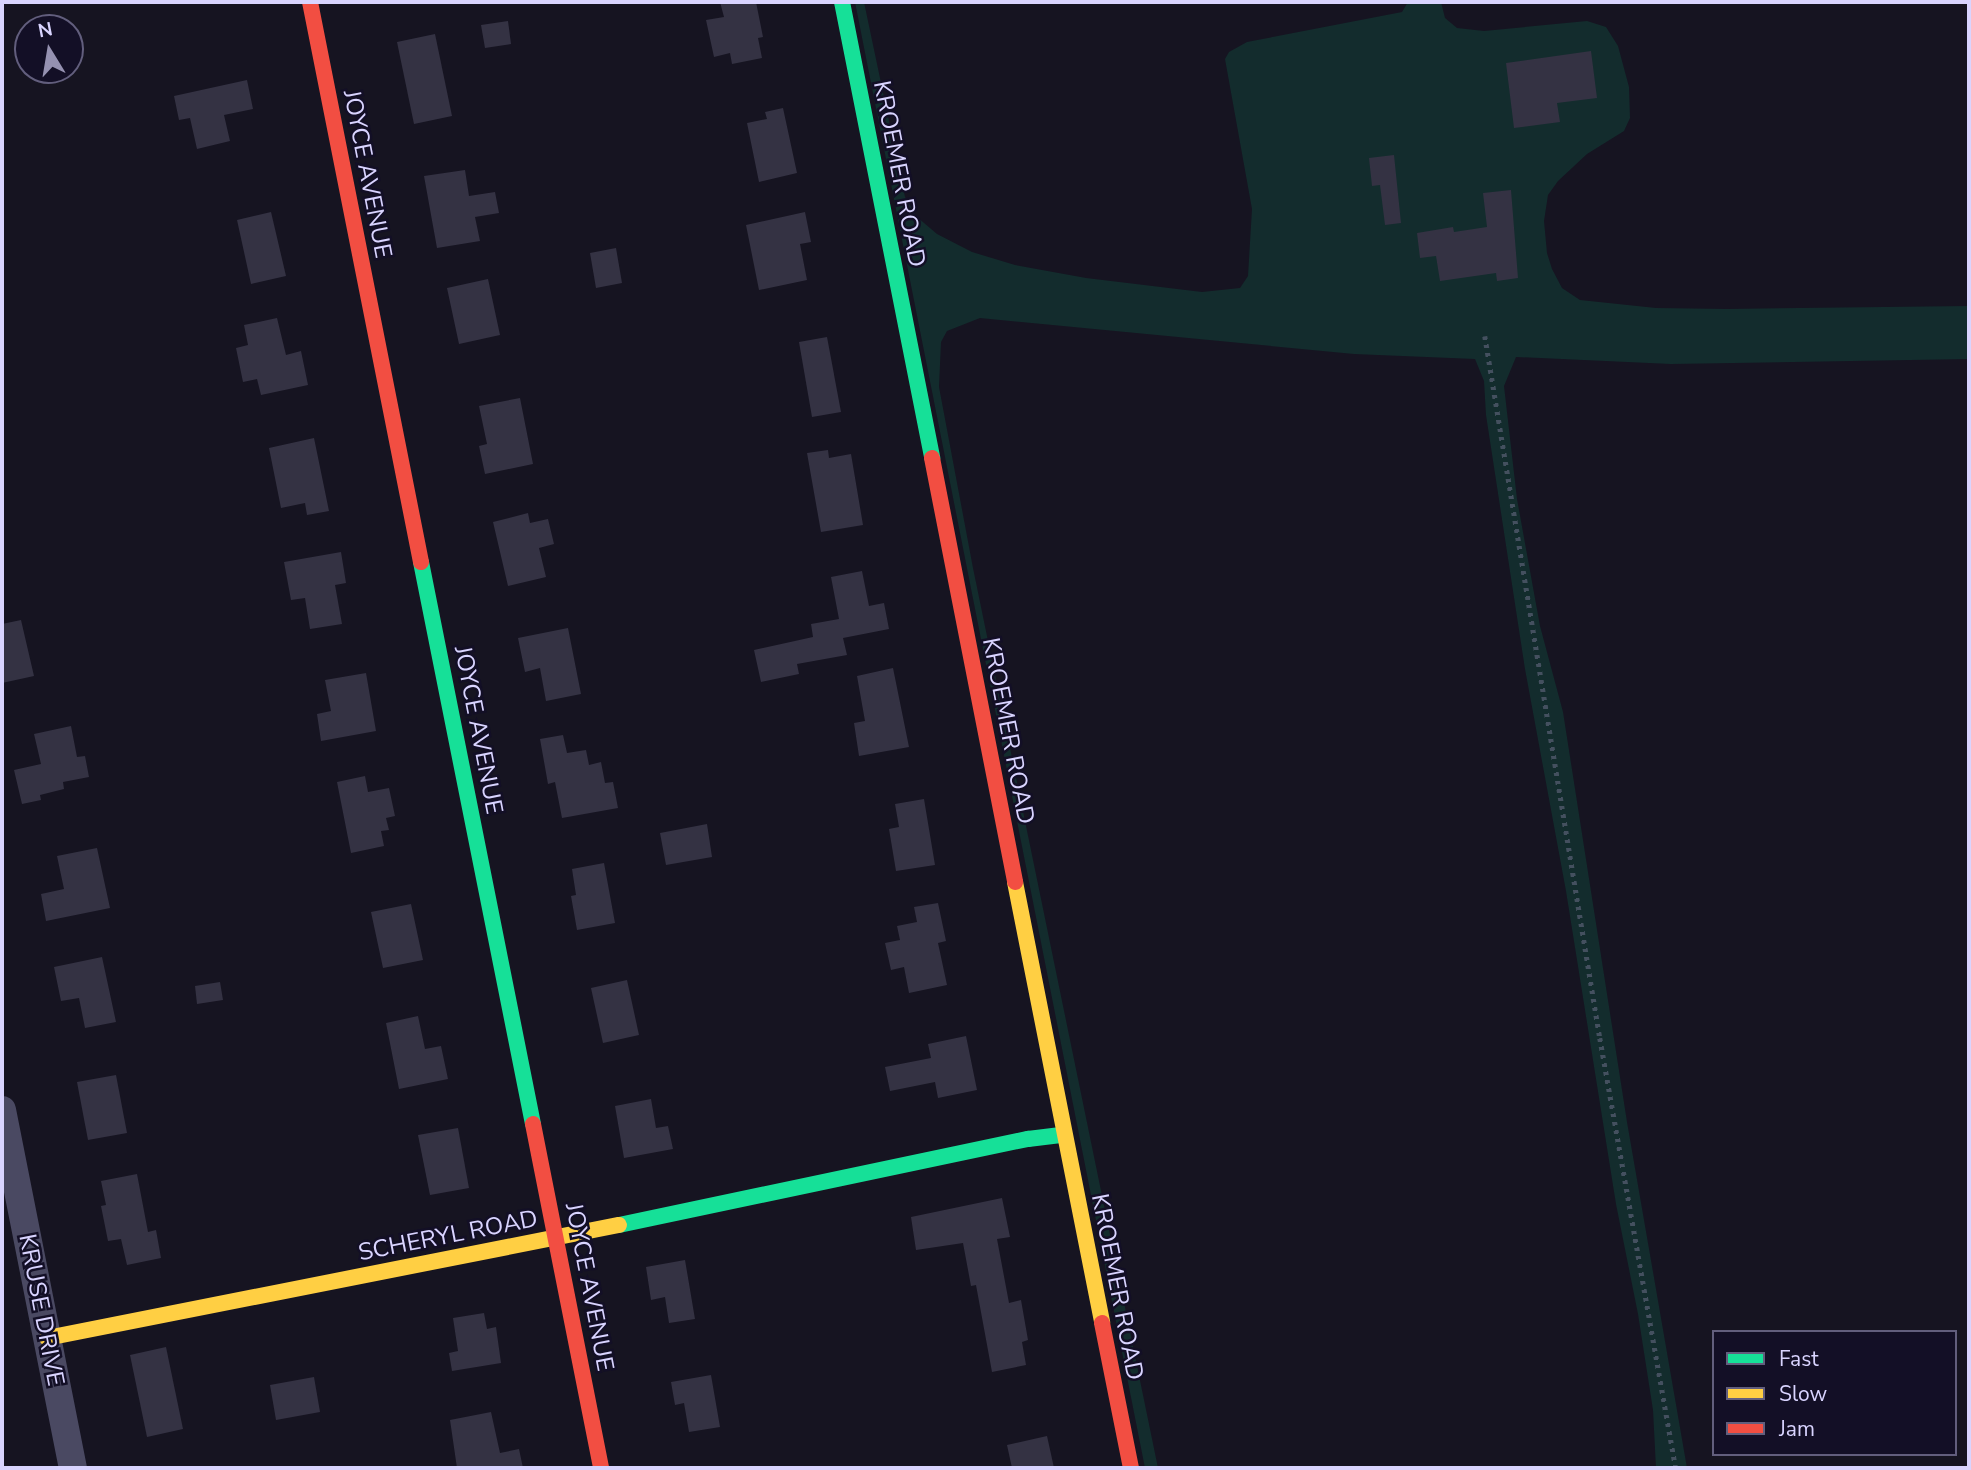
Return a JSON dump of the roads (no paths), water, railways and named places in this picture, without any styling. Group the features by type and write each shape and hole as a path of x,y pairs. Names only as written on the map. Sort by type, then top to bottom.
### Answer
{"street":[{"name":"JOYCE AVENUE","path":"310,2 601,1468"},
{"name":"KROEMER ROAD","path":"842,2 1063,1135 1131,1468"},
{"name":"KRUSE DRIVE","path":"2,1110 73,1468"},
{"name":"SCHERYL ROAD","path":"47,1338 557,1238 1014,1142 1063,1135"}]}
